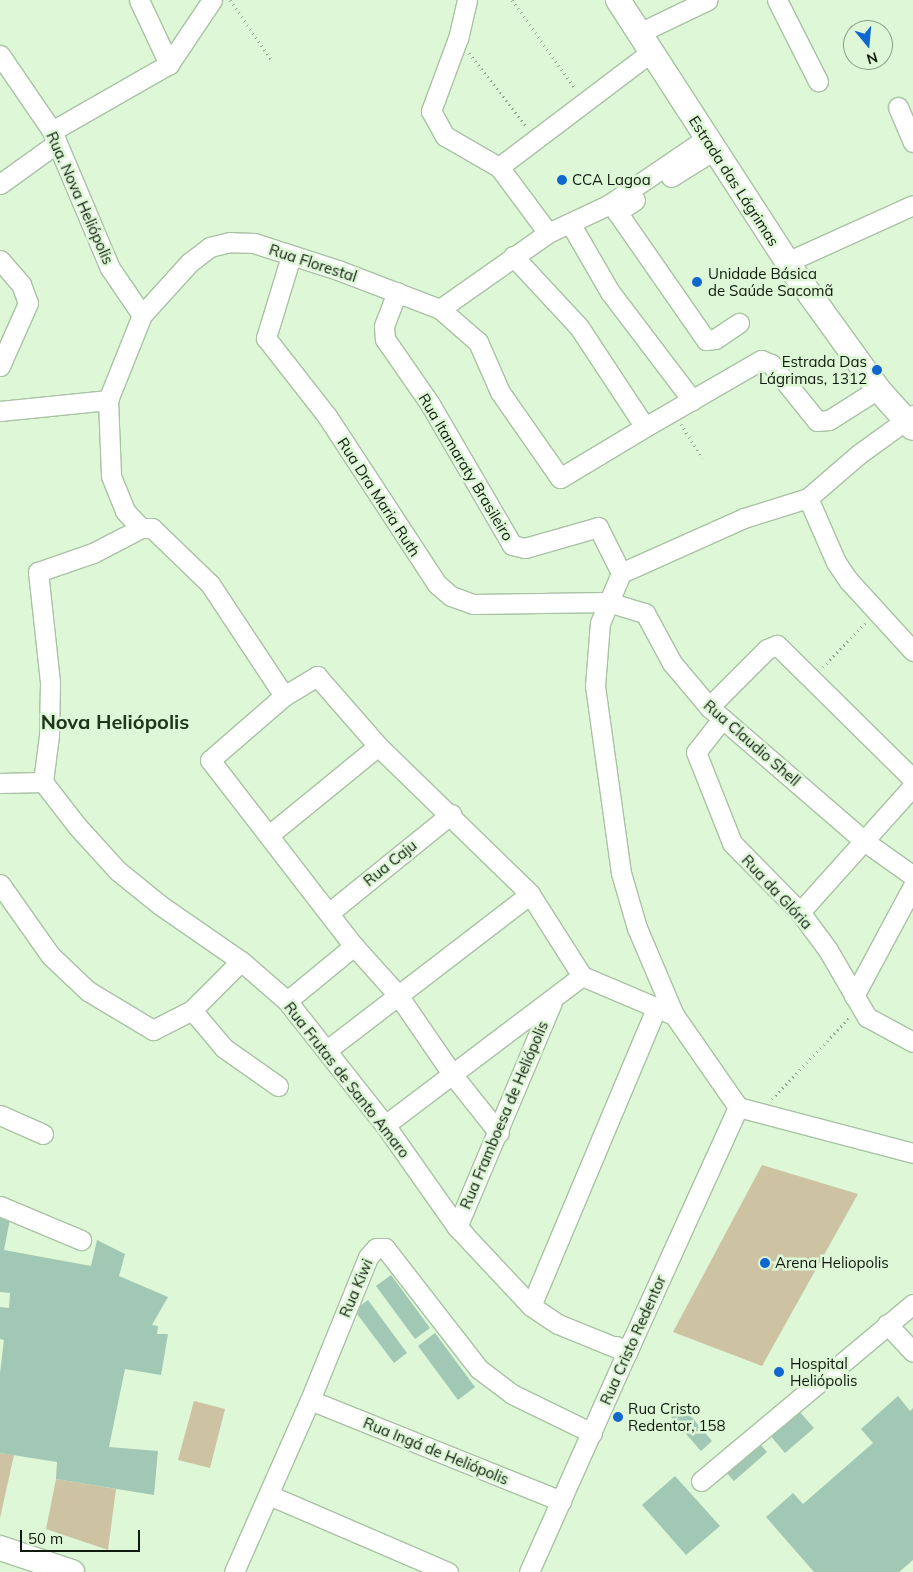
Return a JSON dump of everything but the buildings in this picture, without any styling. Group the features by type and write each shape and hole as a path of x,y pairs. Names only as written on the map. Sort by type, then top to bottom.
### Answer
{"main road":[{"name":"Estrada das Lágrimas","path":"618,0 787,262 878,390 910,421"},
{"path":"0,1548 72,1572"}],"street":[{"path":"139,0 168,64"},
{"path":"0,184 55,137 168,64 212,0"},
{"path":"467,0 458,38 431,111 445,136 499,167 548,233"},
{"path":"499,167 535,137 584,101 645,43 708,0"},
{"path":"777,0 818,81"},
{"name":"Rua. Nova Heliópolis","path":"0,55 55,137 110,268 142,316"},
{"path":"898,107 913,142"},
{"path":"440,309 548,233 608,205 711,144"},
{"path":"711,144 617,212 706,340 715,339 739,324"},
{"path":"787,262 913,205"},
{"path":"570,223 610,292 692,400"},
{"name":"Rua Florestal","path":"284,696 210,584 125,511 116,494 108,453 108,400 142,316 175,275 219,243 254,243 397,292 440,309 478,342 500,392 560,478 645,428"},
{"name":"Rua Dra Maria Ruth","path":"291,256 266,338 327,416 437,584 451,596 473,604 608,602"},
{"path":"513,256 579,327 645,428 674,413 692,400 761,360 771,364 817,421 828,420 878,390"},
{"path":"0,260 21,284 28,303 0,366"},
{"name":"Rua Itamaraty Brasileiro","path":"397,292 384,326 386,340 430,404 512,546 525,548 598,527 621,573"},
{"path":"0,411 108,400"},
{"path":"910,421 808,498 744,518 621,573 600,623 594,686 621,873 637,928 674,1015 738,1107 913,1153"},
{"path":"808,498 836,562 876,612 913,651"},
{"path":"0,783 43,782 49,735 50,682 38,572 93,553 147,528"},
{"name":"Rua Claudio Shell","path":"608,602 645,613 672,663 715,713 864,841 913,876"},
{"path":"715,713 775,645 913,779"},
{"path":"499,1132 452,1074 398,995 354,946 330,912 210,760 284,696 317,676 378,746 451,814 530,894 582,976 674,1015"},
{"name":"Rua da Glória","path":"715,713 696,752 727,834 738,851 800,912 828,950 857,1001 877,1024 913,1042"},
{"path":"268,835 378,746"},
{"name":"Rua Frutas de Santo Amaro","path":"43,782 77,826 118,871 160,905 241,961 287,1001 385,1125 457,1227 531,1306"},
{"path":"800,912 913,786"},
{"name":"Rua Caju","path":"330,912 451,814"},
{"path":"0,884 50,956 88,991 152,1030 192,1010 241,961"},
{"path":"857,1001 913,886"},
{"path":"327,1050 530,894"},
{"path":"287,1001 354,946"},
{"path":"385,1125 552,1002 582,976"},
{"name":"Rua Framboesa de Heliópolis","path":"457,1227 499,1132 552,1002"},
{"path":"627,1352 558,1324 531,1306 656,1008"},
{"path":"192,1010 224,1048 278,1086"},
{"name":"Rua Cristo Redentor","path":"529,1572 738,1107"},
{"path":"0,1115 43,1134"},
{"path":"0,1206 81,1240"},
{"name":"Rua Kiwi","path":"234,1572 310,1400 368,1257 380,1246 385,1248 479,1369 512,1394 592,1433"},
{"path":"701,1480 913,1304"},
{"path":"887,1324 913,1352"},
{"name":"Rua Ingá de Heliópolis","path":"310,1400 561,1501"},
{"path":"269,1495 448,1572"}],"path":[{"path":"230,0 271,59"},
{"path":"512,0 584,101"},
{"path":"458,38 535,137"},
{"path":"674,413 702,458"},
{"path":"812,679 876,612"},
{"path":"759,1113 857,1001"}],"shaded area":[{"name":"Arena Heliopolis","path":"762,1165 858,1194 762,1366 673,1332"},
{"path":"194,1401 225,1409 210,1468 178,1460"},
{"path":"0,1453 14,1455 0,1518"},
{"path":"56,1479 116,1489 108,1550 46,1529"}],"place":[{"name":"CCA Lagoa","path":"562,180"},
{"name":"Unidade Básica de Saúde Sacomã","path":"697,282"},
{"name":"Estrada Das Lágrimas, 1312","path":"877,370"},
{"name":"Arena Heliopolis","path":"765,1263"},
{"name":"Hospital Heliópolis","path":"779,1372"},
{"name":"Rua Cristo Redentor, 158","path":"618,1417"}],"district":[{"name":"Nova Heliópolis","path":"115,721"}]}
